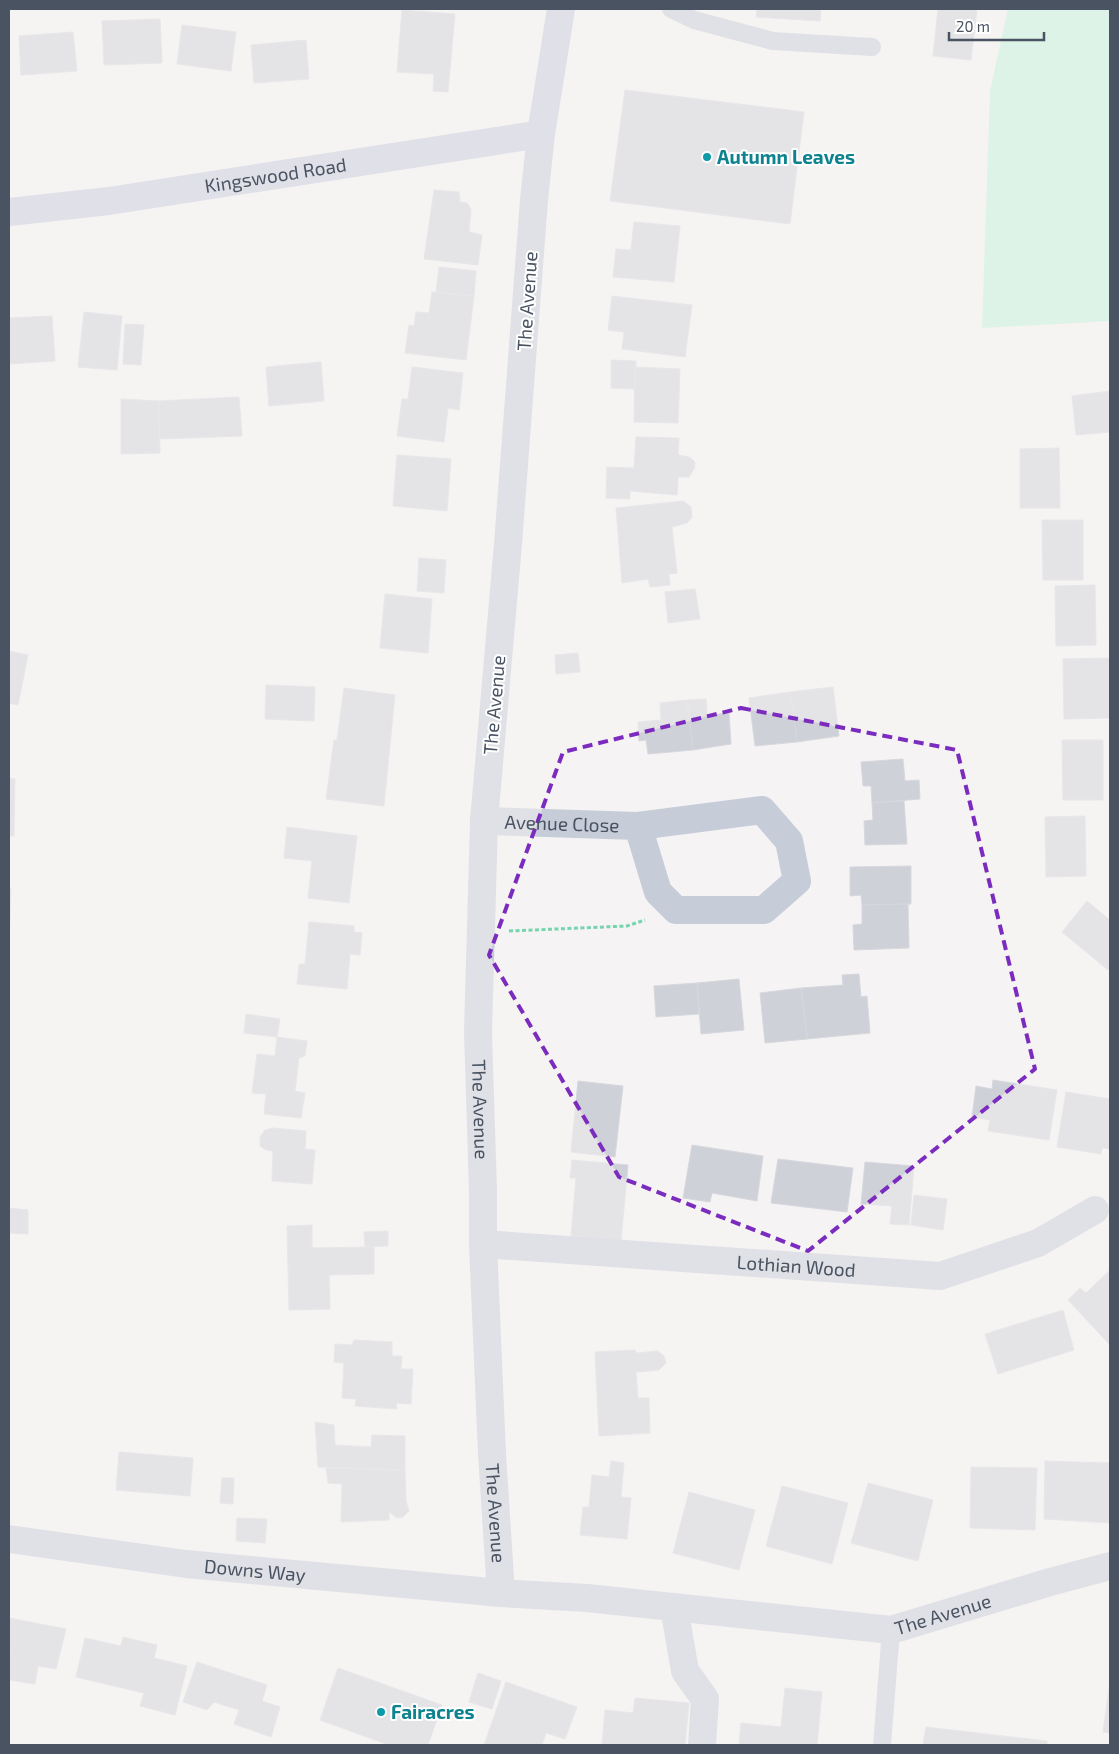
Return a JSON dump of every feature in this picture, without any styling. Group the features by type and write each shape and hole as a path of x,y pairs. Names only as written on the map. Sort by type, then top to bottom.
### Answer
{"street":[{"name":"The Avenue","path":"561,9 541,134 534,200 508,544 484,821 478,1032 483,1244 501,1593 587,1598 891,1630 1110,1566"},
{"name":"Kingswood Road","path":"9,212 109,201 541,134"},
{"name":"Avenue Close","path":"484,821 638,826 762,810 789,841 797,881 764,910 676,910 658,892 638,826"},
{"name":"Lothian Wood","path":"483,1244 940,1276 1038,1244 1095,1210"},
{"name":"Downs Way","path":"9,1539 186,1564 501,1593"},
{"path":"674,1607 686,1671 705,1699 702,1745"}],"lane":[{"path":"671,9 694,20 773,41 872,47"},
{"path":"882,1745 891,1630"}],"path":[{"path":"481,933 627,926 676,910"}],"highlighted area":[{"path":"741,708 957,750 1035,1069 808,1251 619,1177 489,955 563,752"}],"green space":[{"path":"1008,9 1110,9 1110,321 982,328 990,91"}],"building":[{"path":"757,9 821,9 820,21 756,17"},
{"path":"938,9 977,9 971,60 933,56"},
{"path":"402,10 455,14 448,92 433,91 434,74 397,72"},
{"path":"160,19 162,63 104,65 102,21"},
{"path":"182,25 236,32 231,71 177,64"},
{"path":"73,32 77,71 21,75 19,36"},
{"path":"306,40 309,79 254,83 251,45"},
{"name":"Autumn Leaves","path":"625,90 804,112 790,224 610,201"},
{"path":"434,190 459,192 460,202 467,203 471,209 469,232 482,235 478,265 424,259"},
{"path":"634,222 680,226 674,282 613,277 616,249 631,250"},
{"path":"439,267 476,271 474,296 436,292"},
{"path":"432,292 474,296 466,360 405,353 409,325 414,326 416,312 429,313"},
{"path":"612,296 692,305 685,357 622,349 624,332 608,330"},
{"path":"84,312 122,316 117,370 78,367"},
{"path":"52,316 55,361 9,364 9,318"},
{"path":"125,324 144,325 141,365 123,364"},
{"path":"611,360 636,361 635,389 611,388"},
{"path":"321,362 324,401 269,406 266,367"},
{"path":"412,367 463,373 459,410 448,408 444,442 397,436 402,399 408,399"},
{"path":"635,367 680,369 678,423 634,422"},
{"path":"1110,391 1110,432 1076,435 1072,396"},
{"path":"239,397 242,436 160,439 159,401"},
{"path":"121,399 159,401 160,453 121,454"},
{"path":"636,437 679,438 678,455 689,457 695,463 689,477 678,477 677,495 630,491 630,499 606,498 607,467 634,468"},
{"path":"1059,448 1060,508 1020,508 1020,449"},
{"path":"397,455 451,459 447,511 393,506"},
{"path":"683,501 691,507 692,517 687,523 672,527 677,573 669,574 670,585 650,587 648,579 622,583 616,508"},
{"path":"1042,520 1083,520 1083,580 1043,580"},
{"path":"419,558 446,560 444,593 417,591"},
{"path":"1095,585 1096,645 1056,646 1055,586"},
{"path":"695,589 700,619 668,623 665,592"},
{"path":"385,594 432,599 428,653 380,648"},
{"path":"9,651 28,655 18,705 9,703"},
{"path":"578,653 580,672 556,674 555,655"},
{"path":"1110,658 1110,718 1064,719 1063,659"},
{"path":"266,685 315,687 314,721 265,719"},
{"path":"833,687 839,736 797,742 790,692"},
{"path":"344,688 395,695 384,806 326,799 334,740 337,740"},
{"path":"790,692 797,742 755,746 749,698"},
{"path":"706,699 707,715 729,713 731,744 693,750 687,700"},
{"path":"687,700 693,750 648,754 646,740 639,741 638,722 661,720 660,703"},
{"path":"1062,740 1103,740 1103,800 1063,800"},
{"path":"903,759 905,781 919,780 920,799 872,803 871,786 863,786 861,762"},
{"path":"9,778 15,779 14,836 9,836"},
{"path":"904,801 907,844 865,845 864,821 873,820 872,803"},
{"path":"1085,816 1086,876 1046,877 1045,817"},
{"path":"287,827 357,836 349,903 308,898 312,861 284,858"},
{"path":"911,866 911,904 862,905 861,895 850,896 850,867"},
{"path":"9,888 11,888 9,945"},
{"path":"1087,901 1110,920 1110,967 1108,970 1062,932"},
{"path":"908,904 909,948 854,950 853,925 862,924 862,905"},
{"path":"309,922 354,926 354,932 362,933 360,955 350,954 347,989 297,984 299,964 305,964"},
{"path":"859,974 861,997 867,996 870,1033 807,1039 801,988 843,985 842,975"},
{"path":"739,979 744,1030 701,1034 697,983"},
{"path":"697,983 699,1014 656,1017 654,986"},
{"path":"801,988 807,1039 765,1043 760,993"},
{"path":"246,1014 280,1019 277,1037 244,1033"},
{"path":"277,1037 307,1041 305,1056 299,1058 295,1091 305,1093 301,1118 264,1114 266,1094 252,1093 257,1054 275,1056"},
{"path":"993,1080 1057,1090 1049,1140 988,1131 990,1120 972,1117 976,1086 992,1089"},
{"path":"578,1081 623,1086 615,1157 571,1152"},
{"path":"1066,1092 1110,1099 1110,1149 1102,1148 1101,1154 1057,1147"},
{"path":"273,1128 306,1131 305,1149 315,1150 312,1184 272,1181 273,1151 266,1150 260,1146 260,1137 265,1130"},
{"path":"692,1145 763,1156 757,1201 712,1193 710,1202 683,1198"},
{"path":"778,1159 853,1168 847,1212 771,1203"},
{"path":"572,1160 628,1165 621,1241 571,1236 576,1178 570,1178"},
{"path":"865,1162 914,1166 909,1225 890,1224 892,1206 861,1204"},
{"path":"914,1195 947,1199 943,1230 911,1225"},
{"path":"9,1208 28,1210 28,1234 9,1233"},
{"path":"312,1225 312,1248 374,1247 374,1274 329,1275 330,1309 289,1310 287,1226"},
{"path":"388,1231 388,1246 365,1247 364,1232"},
{"path":"1110,1270 1110,1345 1068,1300 1080,1288 1086,1293"},
{"path":"1063,1310 1074,1350 998,1374 985,1334"},
{"path":"354,1340 392,1342 392,1356 402,1356 401,1369 413,1369 411,1404 396,1403 397,1409 355,1406 356,1399 342,1398 344,1363 334,1362 335,1344 352,1345"},
{"path":"635,1350 636,1353 658,1351 664,1356 666,1363 659,1370 636,1372 638,1398 649,1398 650,1433 599,1436 595,1352"},
{"path":"315,1422 334,1425 335,1445 371,1447 372,1435 405,1436 405,1470 318,1467"},
{"path":"119,1452 193,1458 190,1496 116,1490"},
{"path":"611,1461 624,1463 621,1497 631,1498 627,1539 580,1535 583,1507 589,1507 592,1475 609,1477"},
{"path":"1045,1461 1110,1463 1110,1523 1044,1519"},
{"path":"971,1467 1037,1468 1035,1530 970,1528"},
{"path":"326,1468 405,1470 406,1501 409,1511 403,1517 397,1518 389,1512 389,1520 341,1522 342,1484 328,1483"},
{"path":"222,1478 234,1478 233,1504 220,1503"},
{"path":"868,1483 933,1500 918,1561 851,1543"},
{"path":"782,1486 848,1503 832,1564 766,1546"},
{"path":"689,1492 755,1510 739,1570 673,1553"},
{"path":"237,1518 267,1519 265,1543 236,1541"},
{"path":"9,1618 66,1629 56,1669 38,1666 35,1684 9,1680 11,1649 9,1649"},
{"path":"123,1637 157,1645 154,1658 187,1666 175,1715 140,1706 144,1693 76,1677 85,1638 121,1646"},
{"path":"197,1662 267,1685 262,1701 280,1707 271,1737 234,1724 239,1710 214,1702 207,1710 183,1702"},
{"name":"Fairacres","path":"338,1668 442,1705 428,1745 389,1745 320,1720"},
{"path":"478,1673 501,1681 492,1709 469,1702"},
{"path":"1110,1681 1110,1733 1103,1732"},
{"path":"506,1682 577,1707 565,1739 546,1733 542,1745 484,1745"},
{"path":"785,1688 822,1692 817,1745 739,1745 741,1723 781,1727"},
{"path":"635,1698 689,1703 685,1745 602,1745 605,1710 633,1713"},
{"path":"926,1727 1047,1741 1047,1745 923,1745"}],"place":[{"name":"Autumn Leaves","path":"707,157"},
{"name":"Fairacres","path":"381,1712"}]}
